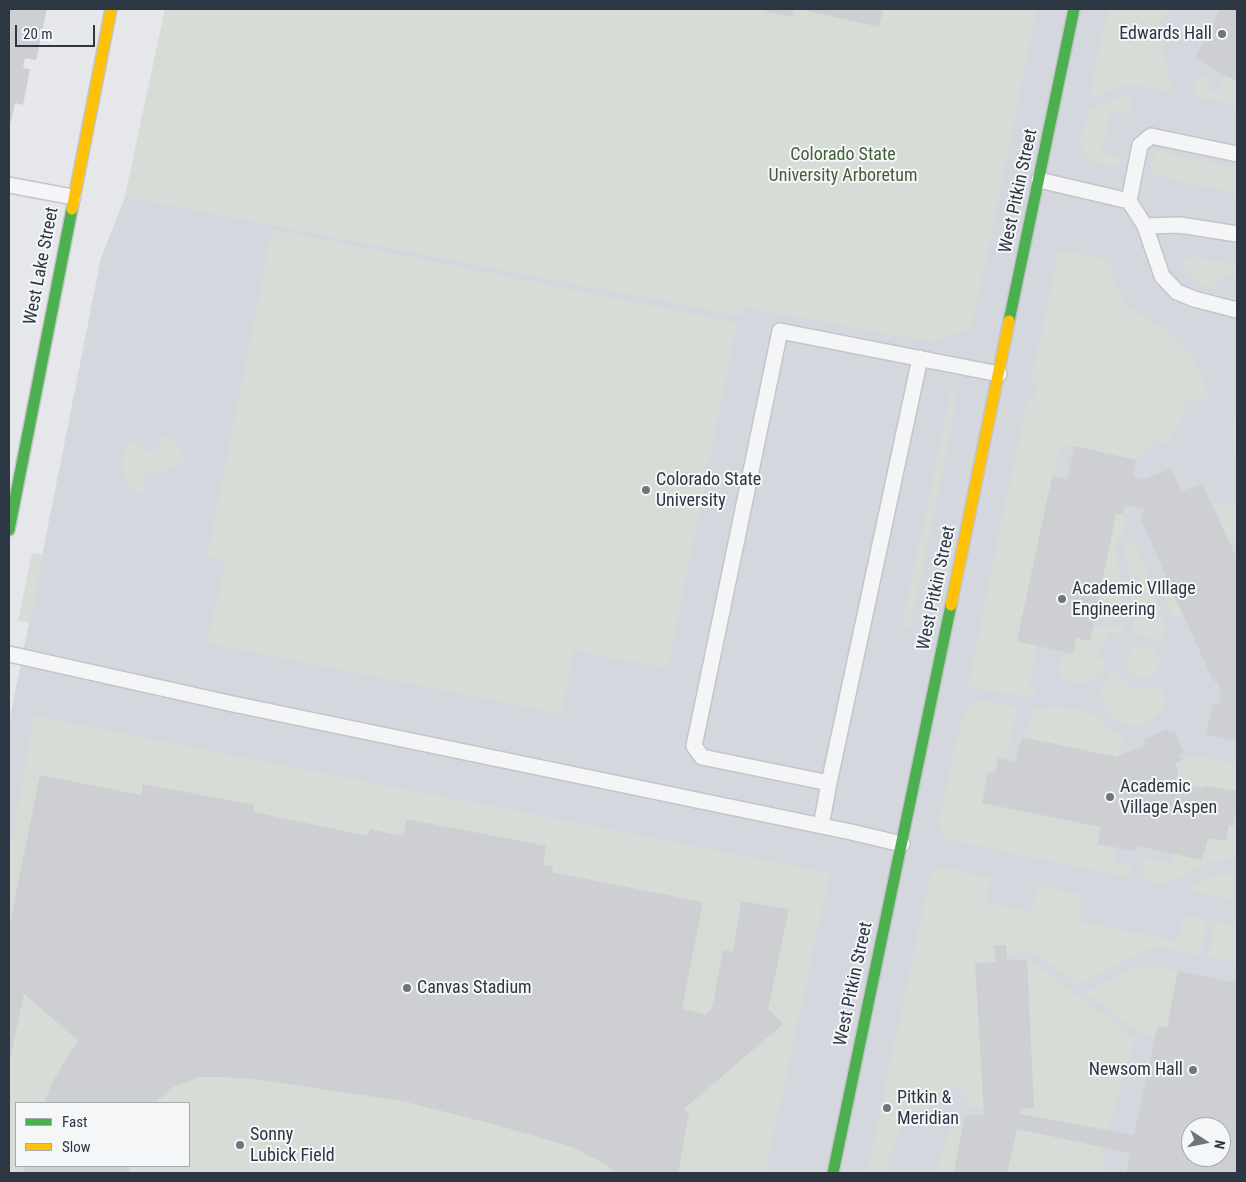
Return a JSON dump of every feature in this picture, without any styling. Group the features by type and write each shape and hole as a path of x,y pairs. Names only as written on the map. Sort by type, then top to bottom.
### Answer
{"street":[{"name":"West Lake Street","path":"9,530 111,9"},
{"name":"West Pitkin Street","path":"833,1173 1074,9"}],"lane":[{"path":"1237,154 1151,136 1140,145 1129,200 1145,226 1162,276 1177,292 1194,299 1237,310"},
{"path":"1039,180 1129,200"},
{"path":"9,185 73,197"},
{"path":"1145,226 1180,225 1237,234"},
{"path":"829,783 702,757 694,746 780,330 999,374"},
{"path":"820,826 920,358"},
{"path":"9,654 234,704 902,844"}],"shaded area":[{"name":"Colorado State University","path":"165,9 1237,9 1237,1173 9,1173 9,723 101,258 125,197"}],"green space":[{"name":"Colorado State University Arboretum","path":"165,9 1037,9 972,327 934,342 743,307 741,316 125,197"},
{"path":"1108,9 1171,9 1157,27 1173,93 1136,85 1122,86 1089,99"},
{"path":"1201,75 1209,79 1205,87 1216,93 1226,76 1237,81 1237,105 1193,97 1196,80"},
{"path":"1133,96 1129,114 1110,112 1101,154 1120,157 1121,159 1115,167 1092,162 1080,144 1089,110 1121,97"},
{"path":"1155,151 1237,168 1237,193 1153,175 1151,167"},
{"path":"272,229 737,323 668,668 573,651 561,713 207,643 226,561 207,557"},
{"path":"1059,250 1099,257 1109,262 1118,290 1127,305 1177,339 1192,356 1202,377 1209,402 1186,399 1182,419 1166,446 1155,440 1136,460 1075,446 1060,445 1017,640 1037,646 1029,689 1036,693 1036,698 971,688 968,685 1027,401 1034,401 1038,384 1031,382"},
{"path":"1197,257 1237,266 1237,276 1224,274 1213,287 1198,283 1190,275 1182,261"},
{"path":"952,388 956,389 955,408 910,628 902,627"},
{"path":"1231,418 1237,420 1237,456 1231,433"},
{"path":"166,434 179,445 185,462 161,472 151,471 147,473 143,484 145,491 142,494 129,485 122,472 122,457 125,449 128,442 136,442 143,450 152,451 159,447 159,438"},
{"path":"1224,503 1237,508 1237,537 1229,540 1213,505"},
{"path":"1116,514 1123,514 1126,524 1117,543 1116,552 1124,600 1123,618 1119,620 1095,619"},
{"path":"1131,544 1136,546 1161,611 1157,613 1158,617 1163,619 1167,631 1161,639 1140,637 1132,633 1133,620 1138,619 1137,613 1132,612 1130,575 1124,552 1125,547"},
{"path":"32,553 43,555 30,623 18,620"},
{"path":"1169,582 1183,615 1174,620 1162,591 1165,584"},
{"path":"1120,626 1125,631 1123,635 1111,631 1097,656 1108,664 1100,672 1090,680 1079,684 1073,684 1064,679 1060,672 1059,660 1073,654 1076,638 1090,641 1093,627"},
{"path":"1143,646 1154,651 1159,662 1154,673 1143,678 1132,673 1127,662 1132,651"},
{"path":"1113,671 1119,674 1133,688 1157,687 1165,692 1166,699 1159,714 1142,724 1131,725 1112,718 1104,706 1101,690 1105,679"},
{"path":"983,700 1017,707 1006,760 998,758 995,773 987,773 982,803 1101,827 1097,843 1116,847 1114,862 1132,867 1130,877 949,840 942,834 939,820 961,721 975,703"},
{"path":"1065,707 1081,710 1097,717 1112,731 1124,735 1117,757 1022,737 1036,708"},
{"name":"Canvas Stadium","path":"35,716 830,873 765,1173 9,1173 9,851"},
{"path":"1196,755 1237,764 1237,791 1205,786 1203,788 1176,782 1178,771 1175,764"},
{"path":"1237,808 1237,851 1234,858 1208,862 1173,881 1158,884 1142,880 1145,858 1172,864 1174,854 1202,860 1208,838 1226,840 1229,825 1234,826"},
{"path":"939,868 947,868 991,878 986,903 1032,912 1037,886 1076,893 1081,901 1078,921 1178,941 1184,915 1206,920 1201,953 1198,955 1154,946 1078,985 1033,952 1007,954 1006,945 995,946 996,962 975,963 984,1109 970,1106 965,1095 953,1086 941,1101 904,1119 883,1173 867,1173 931,872"},
{"path":"1221,874 1235,874 1230,899 1190,890 1191,886"},
{"path":"1217,922 1237,926 1237,963 1210,957 1209,955"},
{"path":"1027,960 1034,963 1135,1038 1107,1130 1020,1114 1020,1109 1034,1108"},
{"path":"1152,966 1178,971 1167,1028 1158,1026 1155,1037 1141,1035 1086,992 1134,968"},
{"path":"953,1124 963,1124 954,1173 936,1173 949,1131"},
{"path":"1017,1129 1101,1147 1106,1173 1007,1173"}],"building":[{"path":"9,9 47,9 36,60 25,58 23,68 30,69 23,105 15,103 11,122 9,121"},
{"path":"767,9 794,9 793,17 766,12"},
{"path":"807,9 883,9 879,27 807,11"},
{"name":"Edwards Hall","path":"1220,9 1237,9 1237,81 1195,58"},
{"name":"Academic VIllage Engineering","path":"1075,446 1136,460 1133,477 1144,479 1171,469 1182,491 1202,484 1237,559 1237,741 1206,735 1213,703 1219,704 1221,691 1217,681 1214,682 1141,519 1144,509 1125,505 1123,514 1116,514 1090,641 1076,638 1073,654 1017,641 1052,477 1067,479"},
{"name":"Academic Village Aspen","path":"1167,729 1169,733 1175,731 1184,753 1179,755 1182,760 1175,764 1178,771 1176,782 1203,788 1205,786 1237,791 1237,808 1233,826 1229,825 1226,841 1208,838 1202,860 1137,846 1136,851 1097,844 1101,827 982,803 988,772 995,773 998,758 1015,762 1022,737 1117,757 1145,745 1144,739"},
{"name":"Canvas Stadium","path":"40,775 141,795 143,784 254,805 254,812 368,836 370,829 403,836 407,819 546,846 543,865 553,866 552,872 703,902 682,1008 706,1015 712,1008 723,950 733,952 741,901 789,909 768,1009 783,1024 684,1109 689,1114 678,1173 614,1173 608,1166 575,1148 493,1124 402,1101 261,1080 200,1077 173,1087 156,1102 44,1102 51,1085 70,1052 79,1041 24,994 9,1065 9,928"},
{"name":"Newsom Hall","path":"1006,945 1007,960 1027,960 1034,1108 1020,1109 1020,1114 1134,1135 1155,1037 1158,1026 1167,1028 1178,971 1237,983 1237,1173 1118,1173 1119,1170 1126,1172 1130,1153 1017,1129 1007,1173 954,1173 965,1115 984,1115 975,963 996,962 994,946"},
{"path":"25,1167 130,1167 128,1173 24,1173"}],"traffic: fast":[{"path":"1009,321 1074,9"},
{"path":"9,530 72,209"},
{"path":"833,1173 951,605"}],"traffic: slow":[{"path":"72,209 111,9"},
{"path":"951,605 1009,321"}],"place":[{"name":"Edwards Hall","path":"1222,34"},
{"name":"Colorado State University","path":"646,490"},
{"name":"Academic VIllage Engineering","path":"1062,599"},
{"name":"Academic Village Aspen","path":"1110,797"},
{"name":"Canvas Stadium","path":"407,988"},
{"name":"Newsom Hall","path":"1193,1070"},
{"name":"Pitkin & Meridian","path":"887,1108"},
{"name":"Sonny Lubick Field","path":"240,1145"}]}
